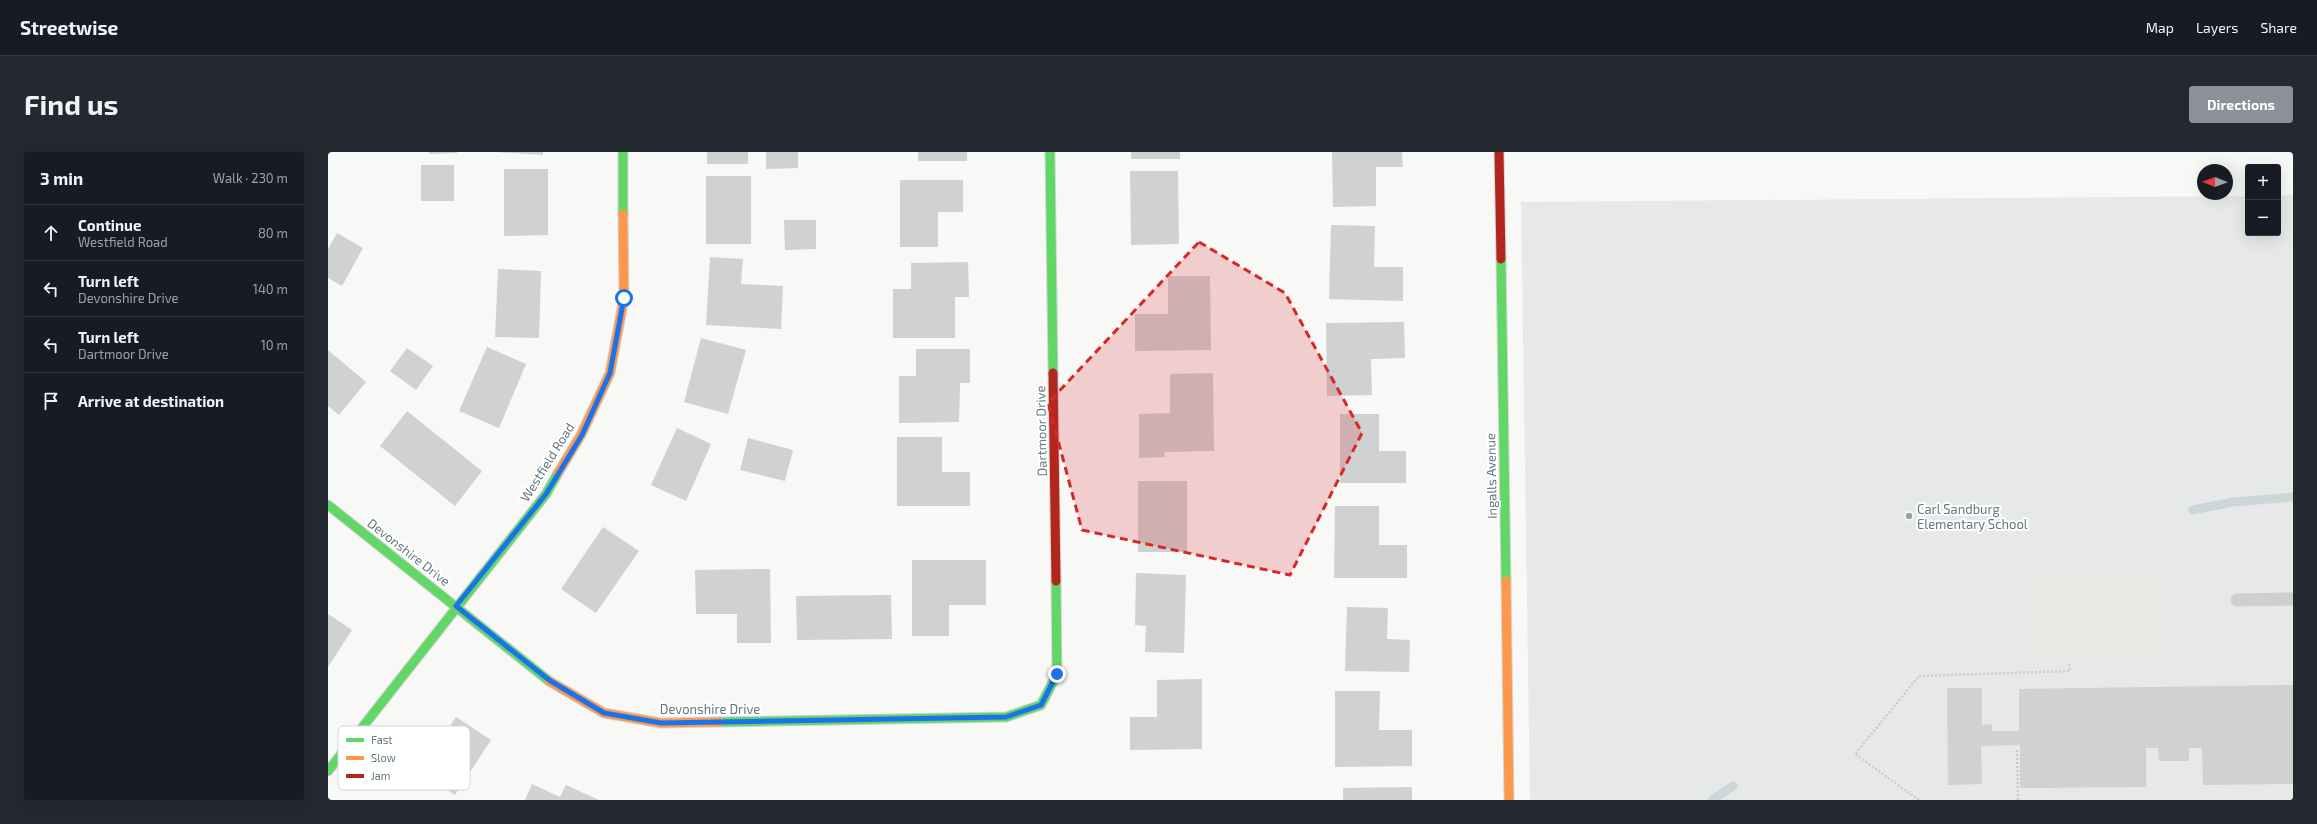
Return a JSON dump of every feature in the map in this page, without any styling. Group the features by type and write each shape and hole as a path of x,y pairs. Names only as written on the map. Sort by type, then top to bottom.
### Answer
{"street":[{"name":"Westfield Road","path":"363,726 456,606 546,494 582,435 610,373 624,298 623,152"},
{"name":"Dartmoor Drive","path":"1041,705 1057,674 1050,152"},
{"name":"Ingalls Avenue","path":"1498,152 1510,800"},
{"name":"Devonshire Drive","path":"328,505 549,680 604,713 661,723 1006,717 1041,705"},
{"name":"Westfield Road","path":"328,771 338,758"}],"lane":[{"path":"2237,600 2293,599"}],"path":[{"path":"1919,800 1855,754 1919,676 2070,671 2068,663"},
{"path":"2017,750 2018,800"}],"highlighted area":[{"path":"1199,242 1285,293 1362,433 1290,575 1082,530 1048,403"}],"shaded area":[{"name":"Carl Sandburg Elementary School","path":"2281,195 2293,195 2293,800 1530,800 1521,202 2197,196 2197,200 2233,200 2233,196 2245,196 2245,236 2281,236"},
{"path":"2159,574 2160,617 2158,617 2160,656 2031,663 2032,576"}],"building":[{"path":"429,152 457,152 457,153 429,154"},
{"path":"496,152 543,152 543,155"},
{"path":"707,152 748,152 748,164 707,164"},
{"path":"766,152 798,152 798,168 766,169"},
{"path":"918,152 967,152 967,161 918,161"},
{"path":"1131,152 1180,152 1180,159 1131,159"},
{"path":"1332,152 1402,152 1403,167 1376,167 1376,206 1333,207"},
{"path":"421,165 454,165 454,201 421,201"},
{"path":"504,169 548,169 548,235 504,236"},
{"path":"1130,171 1178,171 1179,244 1131,245"},
{"path":"706,176 751,176 751,244 706,244"},
{"path":"900,180 963,180 963,212 938,212 938,247 900,247"},
{"path":"784,220 816,220 816,249 785,250"},
{"path":"1331,225 1375,226 1374,267 1403,267 1403,301 1329,299"},
{"path":"337,233 363,248 342,286 328,278 328,249"},
{"path":"710,257 743,259 741,284 783,286 781,329 706,325"},
{"path":"968,262 969,297 955,297 955,338 893,338 893,289 911,289 911,263"},
{"path":"498,269 541,271 539,338 495,337"},
{"path":"1168,276 1210,276 1211,350 1135,351 1135,314 1168,314"},
{"path":"1404,322 1405,358 1371,359 1372,395 1327,396 1326,323"},
{"path":"701,338 746,350 728,414 684,402"},
{"path":"487,347 526,364 499,428 459,411"},
{"path":"407,348 433,366 416,390 390,371"},
{"path":"916,349 970,349 970,383 960,383 959,422 899,423 899,376 916,376"},
{"path":"328,350 366,382 339,415 328,406"},
{"path":"1213,373 1214,451 1164,452 1165,457 1139,458 1139,414 1170,413 1170,374"},
{"path":"407,411 482,471 455,506 380,446"},
{"path":"1340,414 1379,414 1379,451 1406,451 1406,483 1340,483"},
{"path":"677,428 711,444 686,501 651,485"},
{"path":"897,437 942,437 942,472 970,472 970,506 897,506"},
{"path":"748,438 793,450 785,481 740,470"},
{"path":"1138,481 1187,481 1187,552 1138,552"},
{"path":"1335,506 1379,506 1379,545 1407,545 1407,578 1334,578"},
{"path":"603,527 639,551 596,613 561,589"},
{"path":"912,560 986,560 986,605 949,605 949,636 912,636"},
{"path":"770,569 771,643 737,643 737,614 696,614 695,570"},
{"path":"1136,573 1186,575 1184,653 1145,652 1146,626 1135,625"},
{"path":"891,595 892,639 797,640 796,596"},
{"path":"1347,607 1388,608 1387,639 1410,640 1409,672 1345,671"},
{"path":"328,614 352,630 328,667"},
{"path":"1202,679 1202,749 1130,750 1130,717 1157,717 1157,680"},
{"path":"2293,685 2293,784 2203,785 2202,748 2189,748 2189,761 2159,761 2158,748 2146,748 2146,787 2020,788 2020,745 1981,746 1982,784 1948,785 1947,688 1982,688 1982,725 1992,724 1992,731 2019,731 2019,689"},
{"path":"1335,691 1380,691 1379,730 1412,730 1412,766 1335,767"},
{"path":"456,717 470,726 450,726"},
{"path":"470,726 491,740 470,772"},
{"path":"532,784 560,797 566,785 599,800 525,800"},
{"path":"1412,787 1412,800 1343,800 1343,788"},
{"path":"448,790 458,790 455,795"}],"waterway":[{"path":"2193,510 2233,502 2293,497"},
{"path":"1712,800 1733,786"}],"traffic: fast":[{"path":"623,152 623,214"},
{"path":"1050,152 1053,373"},
{"path":"1501,259 1506,581"},
{"path":"363,726 546,494 558,473"},
{"path":"328,505 549,681"},
{"path":"720,722 1006,717 1041,705 1057,674 1056,581"},
{"path":"328,771 338,758"}],"traffic: slow":[{"path":"558,473 581,435 610,373 624,298 623,214"},
{"path":"1506,581 1509,800"},
{"path":"549,681 604,713 661,723 720,722"}],"traffic: jam":[{"path":"1499,152 1501,259"},
{"path":"1053,373 1056,581"}],"place":[{"name":"Carl Sandburg Elementary School","path":"1909,516"}],"route":[{"path":"624,298 610,373 582,435 546,494 456,606 549,680 604,713 661,723 1006,717 1041,705 1057,674"}]}
